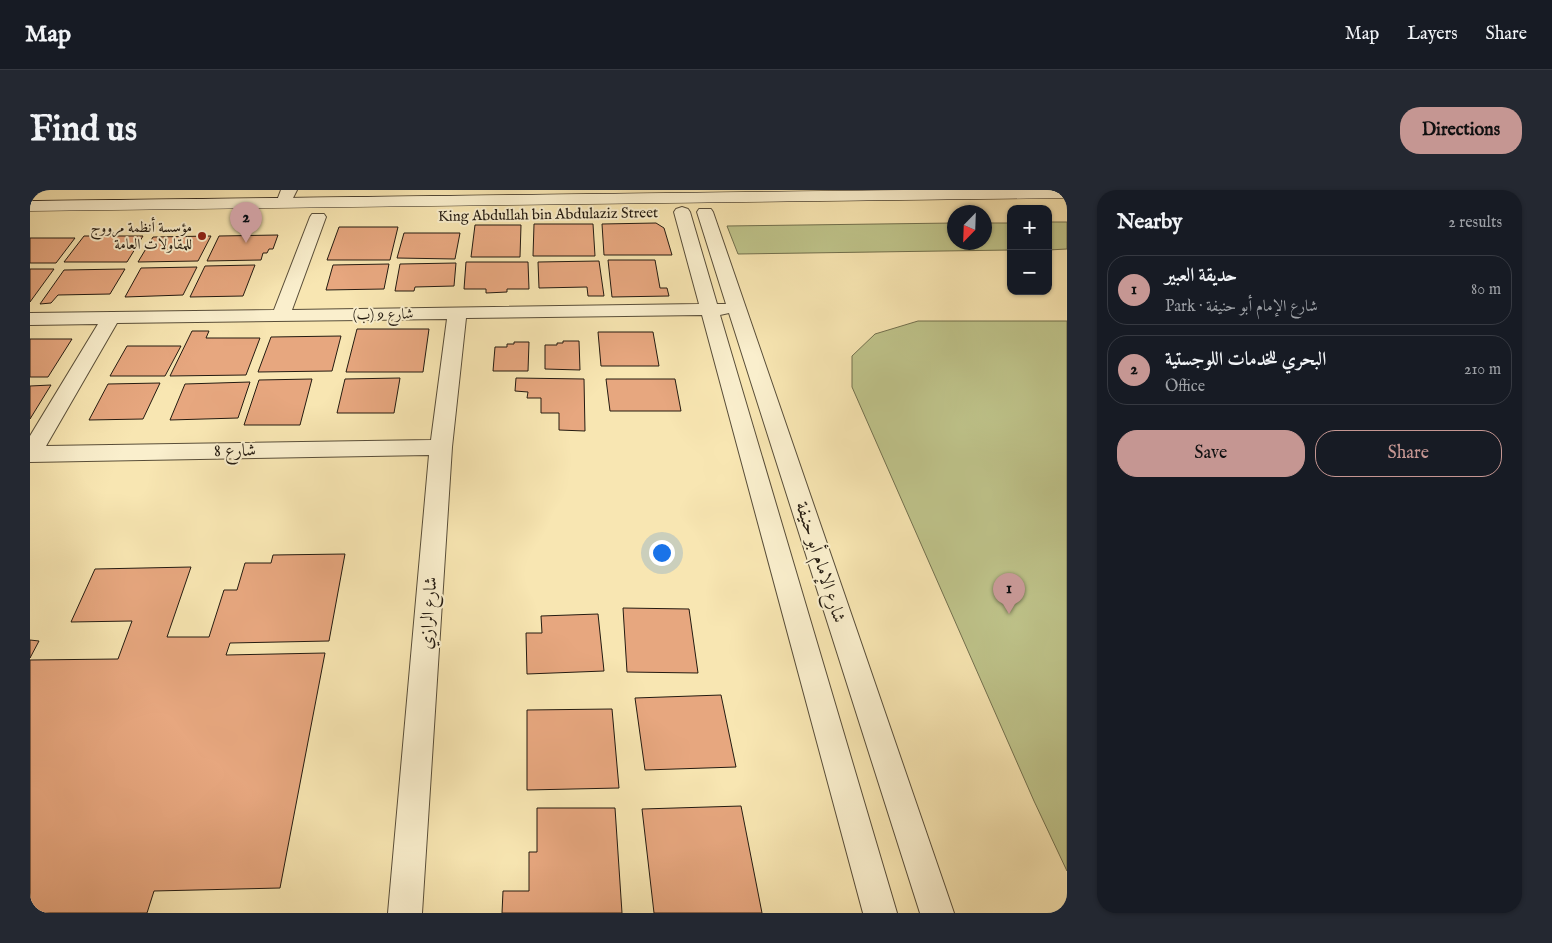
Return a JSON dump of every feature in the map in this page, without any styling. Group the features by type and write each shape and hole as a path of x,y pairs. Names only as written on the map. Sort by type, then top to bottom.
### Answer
{"main road":[{"path":"66,206 78,190"},
{"path":"99,205 110,190"},
{"path":"1039,192 1061,208"},
{"name":"King Abdullah bin Abdulaziz Street","path":"30,206 99,205 286,196 1067,193"},
{"name":"King Abdullah bin Abdulaziz Street","path":"30,220 1061,208"}],"street":[{"name":"شارع الإمام أبو حنيفة","path":"693,212 737,309 937,913"},
{"name":"شارع الإمام أبو حنيفة","path":"693,212 709,310 880,913"},
{"path":"281,315 318,216"},
{"name":"شارع 9 (ب)","path":"30,319 737,309"},
{"name":"شارع الرازي","path":"405,913 441,447 457,313"},
{"path":"30,454 111,318"},
{"name":"شارع 8","path":"30,454 441,447"}],"green space":[{"path":"1052,222 1067,222 1067,249 1052,250"},
{"path":"947,223 947,250 992,250 992,223 1007,223 1007,250 738,254 727,226"},
{"path":"918,321 1067,321 1067,871 1034,801 852,387 852,356 875,334"}],"building":[{"path":"656,223 664,228 672,255 604,255 602,224"},
{"path":"534,224 593,224 595,256 533,256"},
{"path":"475,225 521,225 520,257 471,257"},
{"path":"339,227 398,227 390,260 327,260"},
{"path":"404,233 460,233 455,259 397,258"},
{"path":"278,235 273,249 263,253 261,260 207,261 219,236"},
{"path":"84,236 143,236 127,262 64,262"},
{"path":"211,236 198,261 138,262 153,237"},
{"path":"30,238 75,238 56,263 30,263"},
{"path":"608,260 655,260 660,288 667,288 669,296 612,297"},
{"path":"599,261 604,296 588,296 587,287 539,288 538,262"},
{"path":"466,262 528,262 529,289 507,289 507,292 486,293 486,289 464,289"},
{"path":"456,263 454,286 415,287 414,291 395,291 400,264"},
{"path":"389,264 384,289 326,290 333,265"},
{"path":"255,265 243,296 190,297 205,266"},
{"path":"197,267 183,295 125,297 141,268"},
{"path":"30,269 54,269 30,302"},
{"path":"125,269 110,294 58,295 51,303 40,304 64,270"},
{"path":"357,329 429,329 423,372 346,372"},
{"path":"192,331 209,331 206,338 260,338 246,375 170,376"},
{"path":"598,332 653,332 659,366 601,366"},
{"path":"341,336 332,371 258,372 271,337"},
{"path":"30,339 72,339 48,377 30,377"},
{"path":"563,341 579,341 580,370 545,369 545,345 557,345 557,343 563,343"},
{"path":"514,342 529,342 528,371 493,371 495,347 507,347 507,344 514,344"},
{"path":"127,346 181,346 165,376 110,376"},
{"path":"400,378 394,413 337,413 345,379"},
{"path":"516,378 584,379 585,431 559,430 559,413 541,413 541,398 527,398 528,392 515,391"},
{"path":"312,379 300,425 244,425 259,380"},
{"path":"606,379 675,379 681,411 610,411"},
{"path":"250,382 238,418 170,420 185,384"},
{"path":"160,383 143,419 89,420 108,384"},
{"path":"51,385 30,419 30,386"},
{"path":"345,554 329,641 230,643 226,655 325,653 280,888 154,891 147,913 30,913 30,660 118,659 132,621 71,622 95,569 191,567 167,637 209,637 224,590 237,590 245,563 271,563 273,555"},
{"path":"623,608 689,609 698,673 627,672"},
{"path":"598,614 604,671 527,674 526,633 542,633 541,616"},
{"path":"30,640 39,641 30,658"},
{"path":"721,695 736,767 645,770 635,698"},
{"path":"612,709 619,788 527,790 527,710"},
{"path":"741,806 762,913 654,913 642,809"},
{"path":"537,808 615,808 622,913 502,913 503,891 529,891 529,852 537,852"}],"place":[{"name":"مؤسسة أنظمة مرووج للمقاولات العامة","path":"202,236"},
{"name":"البحري للخدمات اللوجستية","path":"246,243"},
{"name":"حديقة العبير","path":"1009,614"}]}
